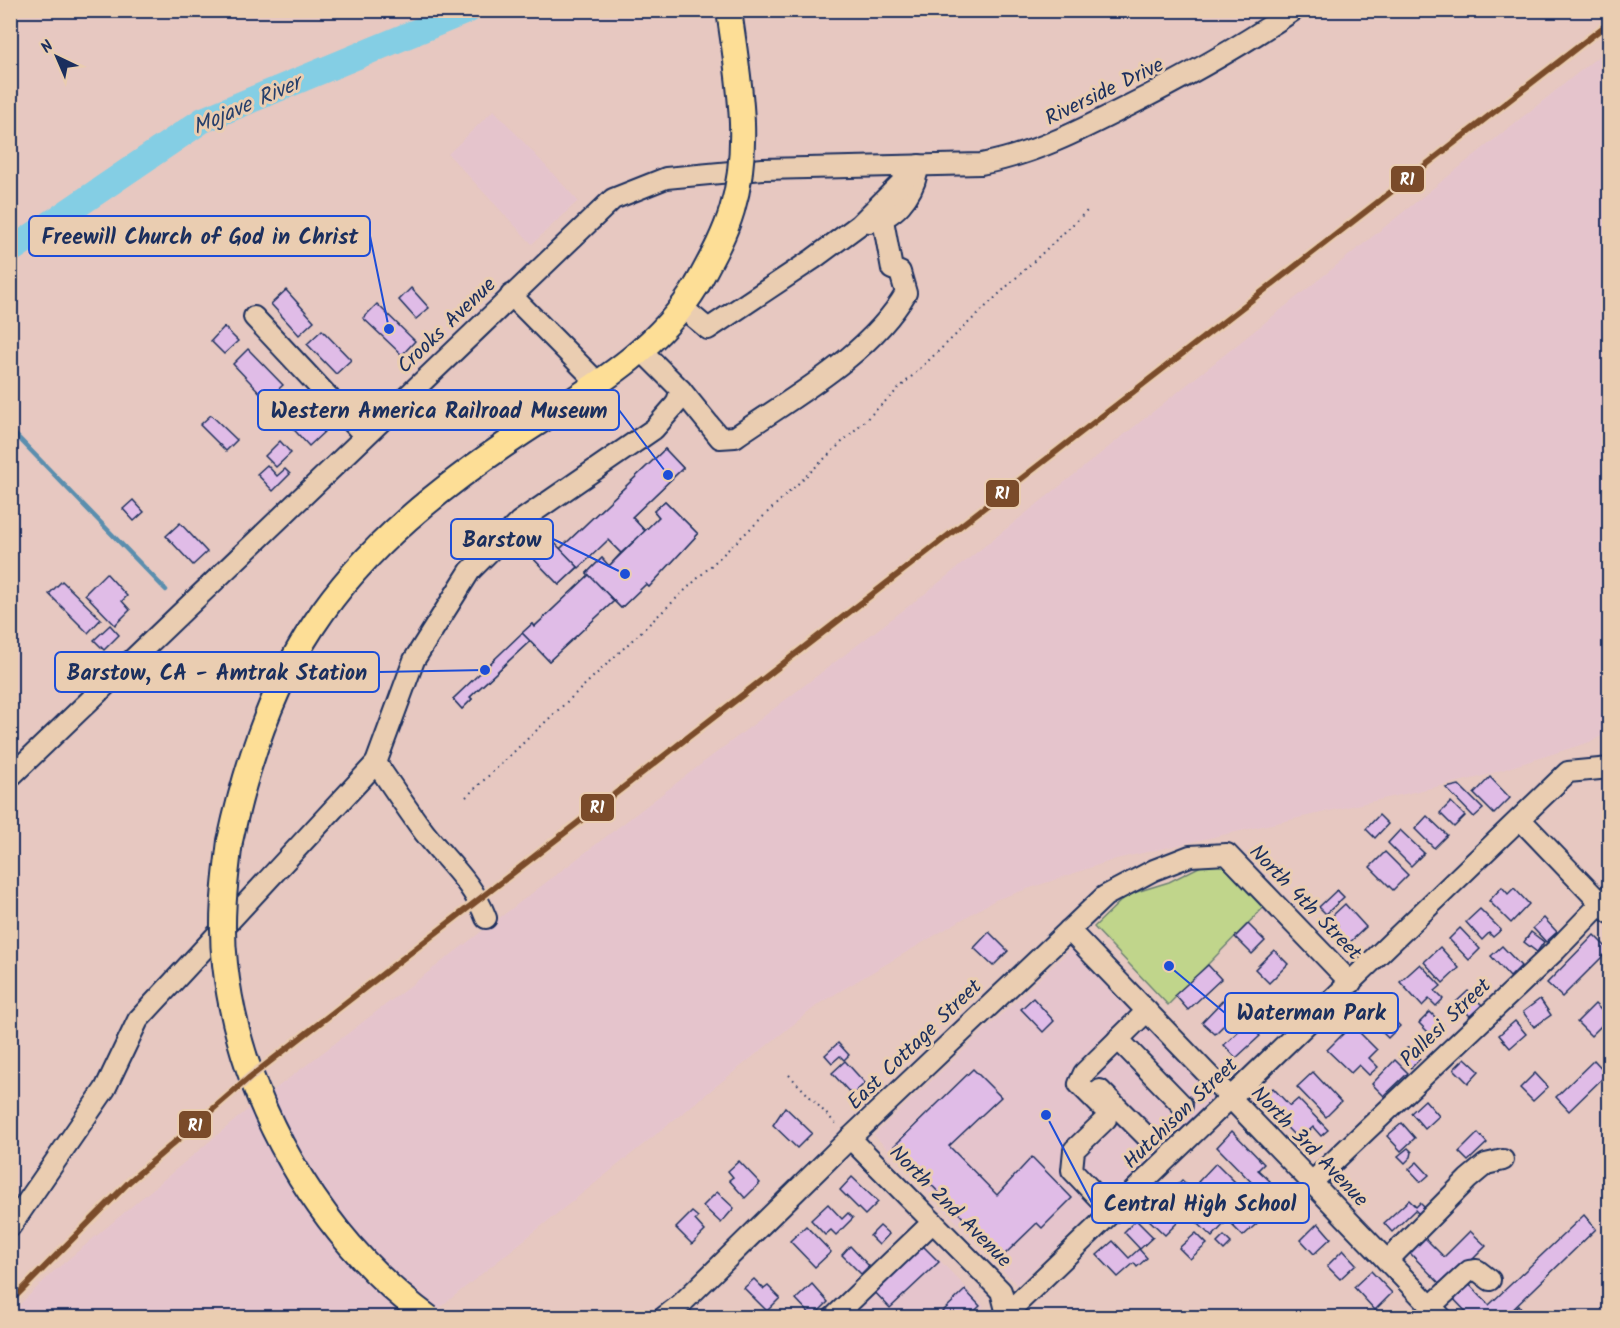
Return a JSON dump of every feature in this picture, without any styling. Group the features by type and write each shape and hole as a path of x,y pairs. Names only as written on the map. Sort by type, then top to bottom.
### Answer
{"main road":[{"path":"429,1317 380,1276 319,1203 285,1149 257,1092 236,1029 224,962 223,900 230,841 241,790 259,735 286,673 313,625 333,599 390,536 467,470 642,351 683,308 726,229 739,177 743,117 729,10"}],"street":[{"name":"Riverside Drive","path":"919,165 981,164 1039,149 1204,68 1294,10"},
{"path":"859,225 883,220 914,188 919,165"},
{"path":"683,308 708,329 813,259 859,225 919,165"},
{"name":"Crooks Avenue","path":"10,777 613,200 666,178 763,170 919,165"},
{"path":"642,351 681,390 720,438 735,437 842,363 896,311 906,293 900,272 892,269 883,220"},
{"path":"511,296 598,383"},
{"path":"254,317 365,436"},
{"path":"10,1227 105,1089 138,1020 376,763 414,660 470,571 519,522 654,429 676,404 681,390"},
{"path":"376,763 425,833 461,872 479,898 486,918"},
{"name":"Hutchison Street","path":"1006,1316 1568,772 1610,768"},
{"path":"1520,819 1606,903"},
{"name":"North 4th Street","path":"1227,854 1351,983"},
{"name":"East Cottage Street","path":"663,1317 687,1311 850,1138 1105,896 1154,870 1190,856 1227,854"},
{"name":"Pallesi Street","path":"1311,1183 1606,903"},
{"name":"North 3rd Avenue","path":"1069,930 1436,1312"},
{"path":"1112,1212 1072,1170 1074,1150 1106,1119 1106,1111 1079,1084 1084,1073 1147,1011"},
{"path":"1118,1039 1182,1105"},
{"path":"1084,1073 1148,1138"},
{"name":"North 2nd Avenue","path":"850,1138 1001,1291 1006,1316"},
{"path":"1387,1261 1468,1179 1486,1164 1503,1160"},
{"path":"833,1317 933,1222"},
{"path":"1436,1312 1469,1271 1477,1270 1490,1280"}],"path":[{"path":"466,797 1088,210"},
{"path":"789,1075 850,1138"}],"shaded area":[{"path":"1609,48 1609,731 1593,741 1480,777 1116,859 995,900 820,1003 428,1317 11,1318 11,1313 53,1272 246,1111 927,592"},
{"path":"494,110 578,201 532,244 448,154"},
{"path":"1074,946 1217,1096 1017,1285 874,1135"},
{"path":"920,1240 984,1306 972,1318 860,1317 852,1308"}],"green space":[{"path":"1207,863 1228,865 1264,907 1168,1005 1094,927 1127,895 1169,882"}],"building":[{"path":"411,288 429,308 416,319 399,300"},
{"path":"286,290 314,321 299,335 271,304"},
{"path":"377,304 415,341 402,355 363,318"},
{"path":"224,327 238,341 224,354 211,341"},
{"path":"322,330 351,360 336,374 307,344"},
{"path":"248,349 283,385 267,400 233,364"},
{"path":"289,396 324,432 309,446 275,409"},
{"path":"211,415 237,440 226,451 200,425"},
{"path":"280,441 291,453 276,467 265,456"},
{"path":"665,449 683,468 632,517 645,531 659,517 654,511 665,501 698,534 649,587 646,584 621,608 614,601 549,661 530,641 470,697 472,699 462,709 453,699 532,624 534,627 589,575 587,573 602,558 609,566 621,553 608,540 559,585 528,553 546,534 560,549"},
{"path":"665,449 683,468 632,517 645,531 621,553 608,540 579,568 560,549"},
{"path":"267,465 277,476 285,469 290,474 273,491 257,474"},
{"path":"133,500 144,512 134,521 123,509"},
{"path":"665,501 698,534 649,587 646,584 621,608 587,573 602,558 609,566 659,517 654,511"},
{"path":"180,523 207,552 193,565 166,536"},
{"path":"546,534 578,567 559,585 528,553"},
{"path":"106,573 127,596 122,601 130,610 115,625 85,594"},
{"path":"589,575 614,601 549,661 522,633 532,624 534,627"},
{"path":"62,581 101,619 88,633 49,594"},
{"path":"110,625 119,635 104,650 94,640"},
{"path":"522,633 530,641 470,697 472,699 462,709 453,699"},
{"path":"1490,777 1510,798 1494,814 1474,794"},
{"path":"1459,785 1483,809 1474,817 1446,788"},
{"path":"1451,802 1465,816 1454,827 1440,813"},
{"path":"1379,815 1388,824 1375,838 1366,829"},
{"path":"1427,816 1447,835 1434,848 1415,829"},
{"path":"1400,830 1424,853 1411,866 1388,843"},
{"path":"1385,852 1408,875 1393,890 1370,867"},
{"path":"1502,887 1508,894 1514,888 1529,904 1511,923 1489,901"},
{"path":"1337,890 1344,897 1326,914 1319,907"},
{"path":"1345,904 1366,927 1348,944 1333,928 1338,925 1331,917"},
{"path":"1480,909 1501,930 1493,937 1489,933 1482,940 1466,922"},
{"path":"1544,918 1557,932 1546,942 1533,928"},
{"path":"1248,924 1265,941 1252,954 1235,937"},
{"path":"1460,928 1480,949 1469,960 1449,939"},
{"path":"989,932 1008,951 993,966 974,948"},
{"path":"1531,932 1544,942 1537,952 1524,942"},
{"path":"1594,935 1609,950 1562,997 1547,983"},
{"path":"1502,946 1521,966 1510,977 1491,956"},
{"path":"1440,947 1459,968 1443,983 1424,962"},
{"path":"1274,950 1288,964 1269,983 1255,969"},
{"path":"1420,964 1441,986 1435,991 1443,999 1436,1006 1429,999 1422,1006 1400,982"},
{"path":"1208,965 1221,979 1188,1010 1175,995"},
{"path":"1468,991 1482,1005 1470,1016 1456,1002"},
{"path":"1033,998 1054,1021 1043,1032 1021,1009"},
{"path":"1225,998 1238,1011 1215,1034 1202,1022"},
{"path":"1540,999 1551,1015 1534,1027 1523,1012"},
{"path":"1377,1003 1400,1026 1388,1038 1365,1015"},
{"path":"1595,1004 1609,1018 1591,1036 1577,1022"},
{"path":"1430,1012 1443,1025 1432,1036 1419,1023"},
{"path":"1515,1021 1526,1034 1510,1048 1499,1035"},
{"path":"1247,1023 1260,1036 1236,1058 1224,1045"},
{"path":"1352,1025 1377,1050 1369,1058 1378,1067 1369,1075 1359,1065 1351,1073 1327,1050"},
{"path":"838,1043 849,1055 844,1060 840,1056 832,1063 825,1055"},
{"path":"1408,1047 1420,1059 1411,1068 1399,1057"},
{"path":"1465,1058 1479,1071 1468,1083 1454,1069"},
{"path":"1395,1060 1408,1073 1384,1096 1372,1084"},
{"path":"1594,1060 1607,1074 1569,1111 1556,1097"},
{"path":"845,1061 865,1083 852,1095 832,1073"},
{"path":"973,1069 1001,1097 949,1146 997,1195 1032,1157 1072,1198 1042,1228 1037,1223 1004,1255 999,1250 997,1253 894,1146"},
{"path":"1313,1072 1341,1102 1326,1117 1297,1087"},
{"path":"1535,1073 1548,1087 1533,1101 1520,1088"},
{"path":"1273,1088 1290,1106 1298,1099 1328,1130 1321,1136 1313,1127 1299,1140 1260,1100"},
{"path":"1425,1100 1439,1116 1425,1129 1411,1113"},
{"path":"785,1107 812,1133 797,1148 773,1125"},
{"path":"1402,1123 1415,1138 1401,1151 1387,1136"},
{"path":"1232,1131 1264,1164 1258,1170 1270,1181 1260,1191 1217,1147"},
{"path":"1478,1133 1487,1143 1468,1161 1459,1152"},
{"path":"1408,1148 1412,1152 1411,1157 1405,1163 1398,1156"},
{"path":"739,1161 760,1183 745,1198 729,1180 733,1177 728,1171"},
{"path":"1417,1162 1429,1175 1421,1182 1409,1169"},
{"path":"1216,1163 1238,1185 1217,1205 1198,1182"},
{"path":"852,1177 878,1202 865,1215 840,1190"},
{"path":"1182,1180 1225,1223 1212,1237 1168,1194"},
{"path":"717,1192 734,1208 721,1223 703,1206"},
{"path":"1165,1200 1182,1218 1165,1235 1147,1218"},
{"path":"1409,1200 1416,1207 1420,1203 1427,1210 1421,1216 1415,1210 1392,1232 1384,1223"},
{"path":"828,1204 842,1219 848,1213 853,1218 836,1235 831,1230 825,1235 811,1220"},
{"path":"1252,1206 1263,1218 1243,1236 1232,1225"},
{"path":"692,1212 698,1217 695,1220 705,1231 692,1244 676,1228"},
{"path":"1584,1215 1596,1229 1504,1318 1472,1318 1449,1294 1465,1280 1489,1305"},
{"path":"1136,1220 1153,1237 1140,1249 1124,1232"},
{"path":"1318,1223 1331,1238 1314,1254 1301,1240"},
{"path":"806,1226 831,1252 815,1267 790,1241"},
{"path":"880,1226 889,1234 879,1245 870,1236"},
{"path":"1470,1231 1486,1246 1444,1288 1408,1251 1423,1236 1444,1257"},
{"path":"1196,1233 1207,1244 1190,1259 1179,1248"},
{"path":"1224,1236 1231,1243 1224,1250 1217,1243"},
{"path":"918,1241 939,1262 890,1308 870,1287"},
{"path":"1113,1241 1129,1258 1139,1249 1147,1258 1137,1267 1134,1263 1118,1277 1097,1255"},
{"path":"850,1246 869,1266 861,1274 842,1255"},
{"path":"1343,1250 1356,1264 1340,1279 1327,1266"},
{"path":"1371,1271 1392,1293 1375,1310 1354,1287"},
{"path":"754,1279 764,1289 768,1286 780,1298 767,1311 744,1288"},
{"path":"812,1284 828,1302 813,1317 796,1299"},
{"path":"965,1290 980,1306 967,1318 948,1318 942,1312"},
{"path":"1519,1306 1524,1313 1520,1318 1507,1318"}],"waterway":[{"name":"Mojave River","path":"10,251 203,120 469,10"},
{"path":"10,429 166,590"}],"transit line":[{"name":"R1","path":"10,1302 130,1181 250,1077 1610,22"}],"place":[{"name":"Freewill Church of God in Christ","path":"389,329"},
{"name":"Western America Railroad Museum","path":"668,475"},
{"name":"Barstow","path":"625,574"},
{"name":"Barstow, CA - Amtrak Station","path":"485,670"},
{"name":"Waterman Park","path":"1169,966"},
{"name":"Central High School","path":"1046,1115"}]}
